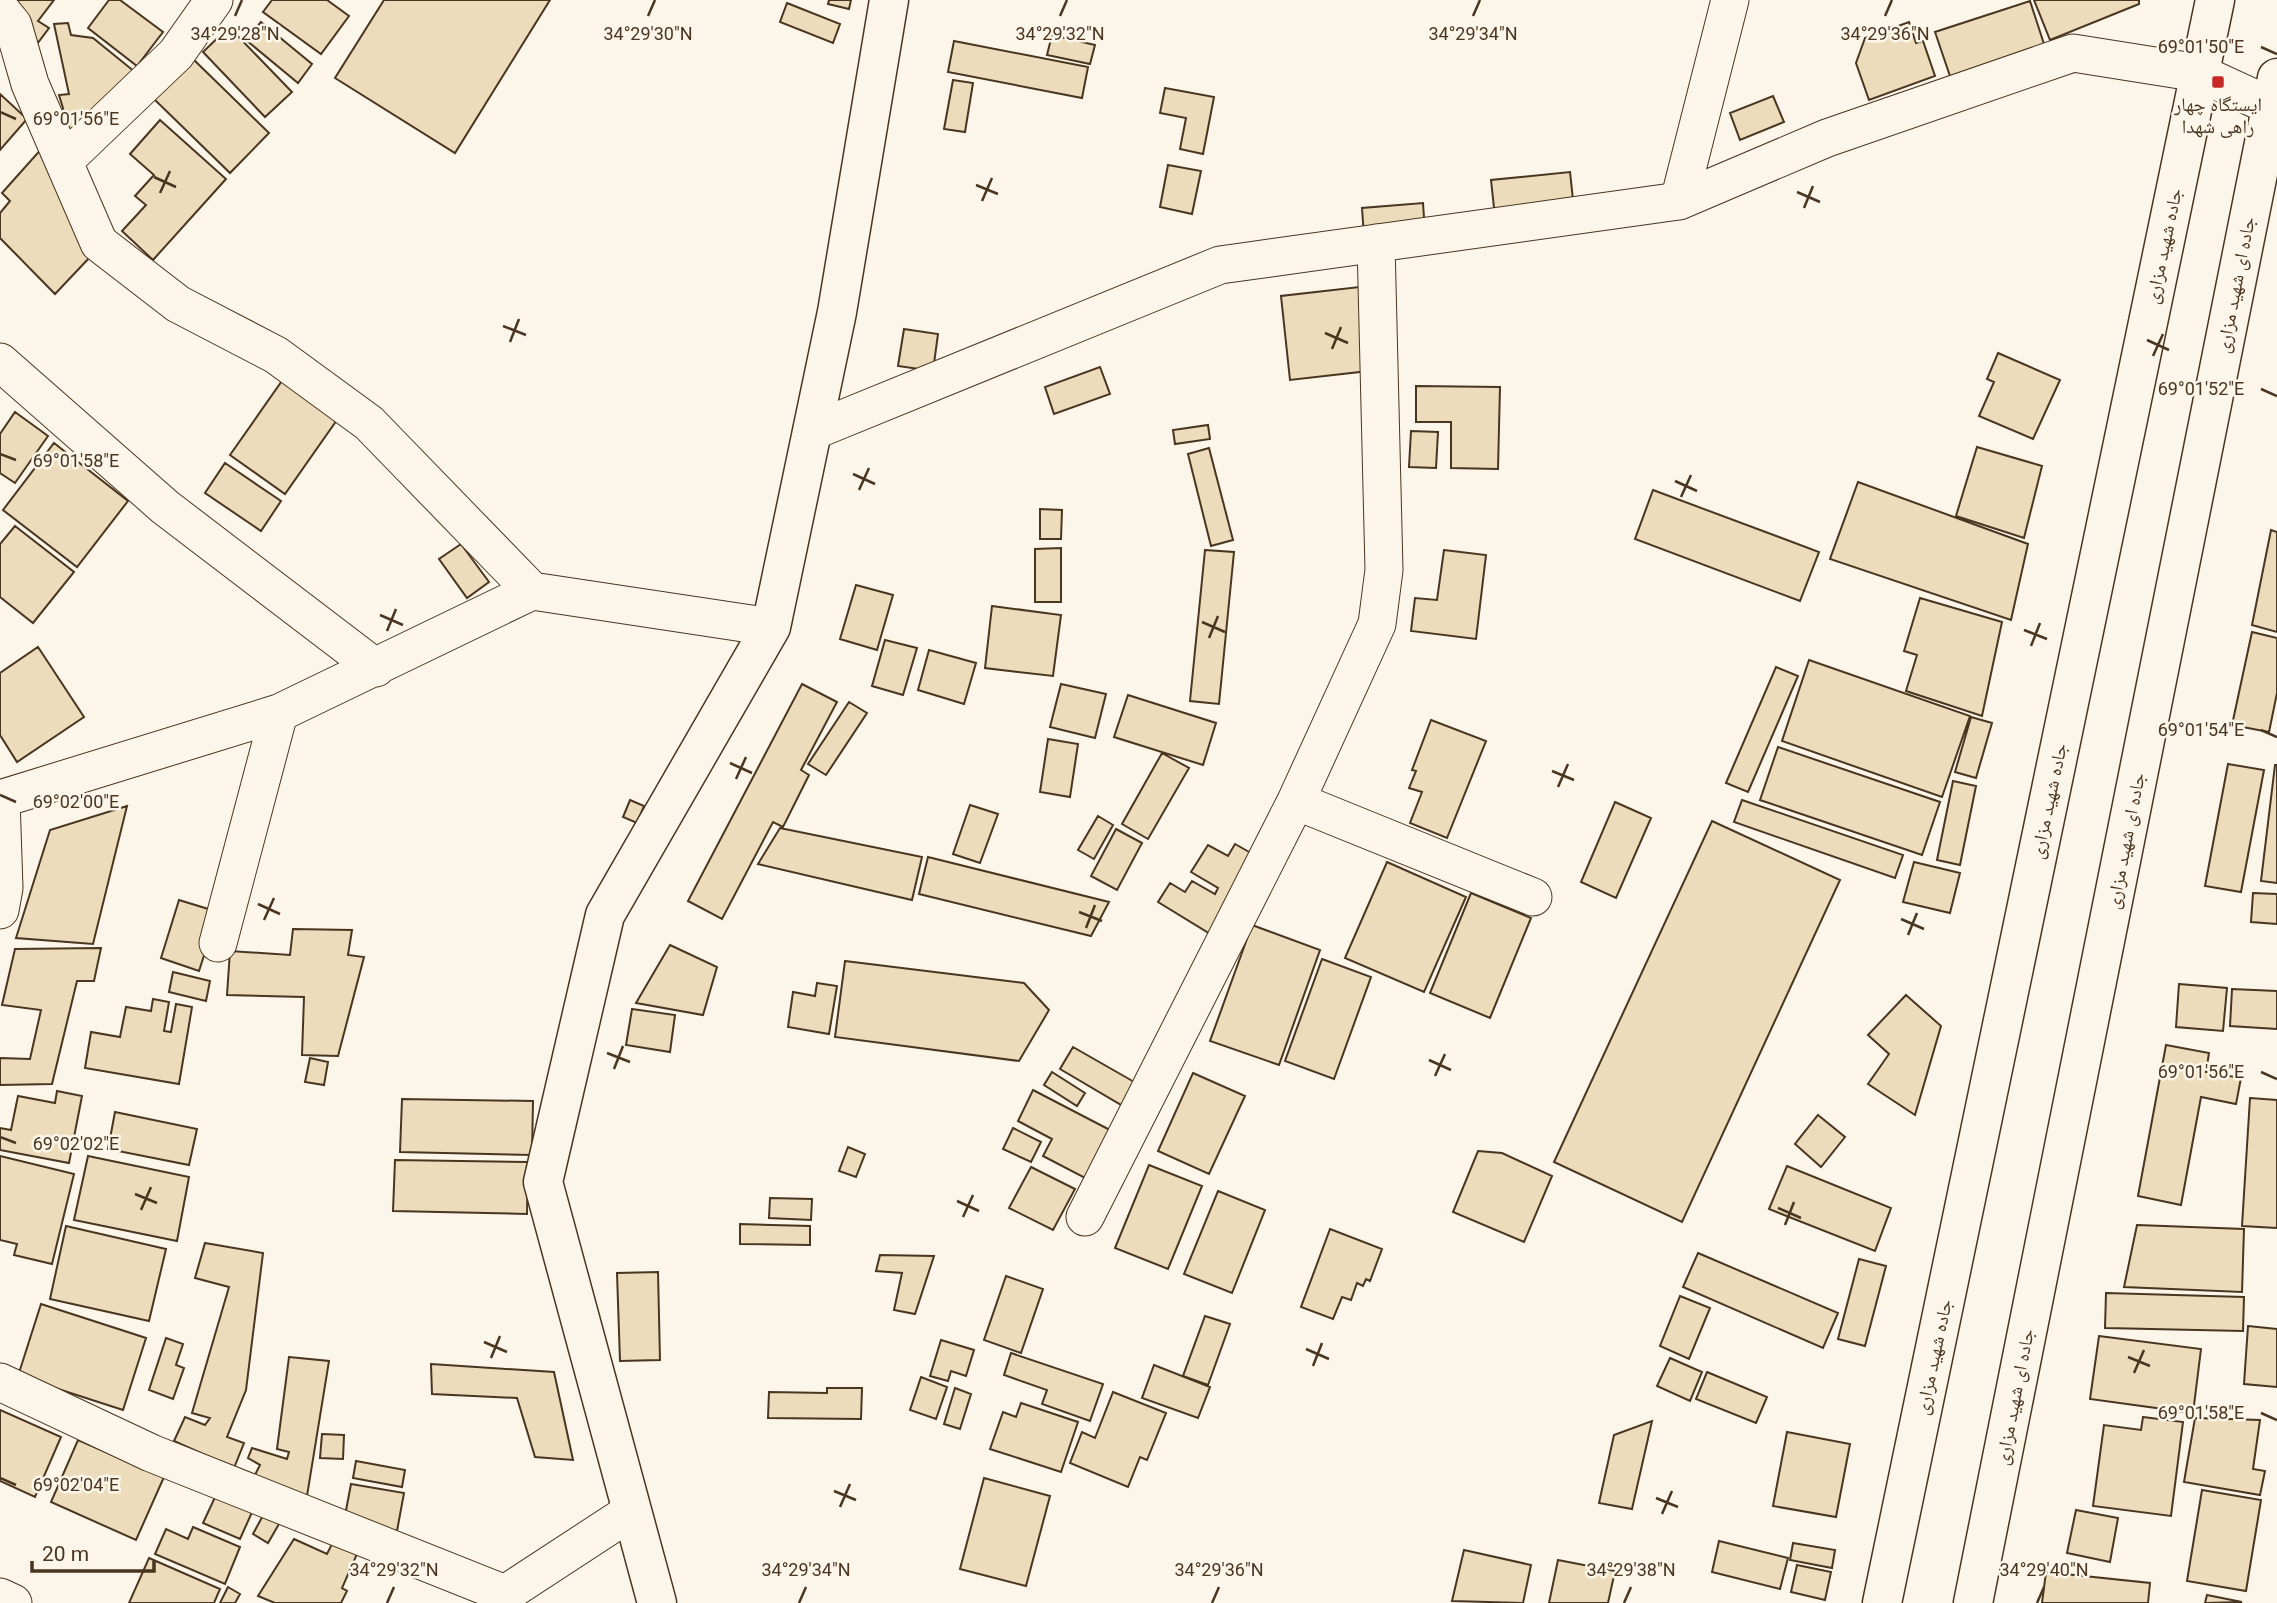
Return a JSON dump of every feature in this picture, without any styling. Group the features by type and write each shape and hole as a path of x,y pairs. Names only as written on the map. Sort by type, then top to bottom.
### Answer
{"main road":[{"path":"657,1603 543,1182 605,915 771,627 839,299 890,0"},
{"name":"جاده شهید مزاری","path":"1882,1603 2215,0"},
{"name":"جاده ای شهید مزاری","path":"1973,1603 2275,98"}],"street":[{"path":"64,161 176,54 214,0"},
{"path":"1679,201 1730,0"},
{"path":"0,9 13,25 30,84 99,243 178,304 276,355 369,423 532,591"},
{"path":"813,431 1220,265 1679,201 1827,138 2073,53 2199,73 2275,98"},
{"path":"1085,1217 1296,801 1377,624 1384,570 1376,243"},
{"path":"0,362 165,507 376,668"},
{"path":"0,910 4,888 1,799 279,713 532,591 771,627"},
{"path":"218,943 279,713"},
{"path":"1296,801 1533,897"},
{"path":"0,1382 150,1453 505,1594 632,1511"},
{"path":"0,1597 13,1603"}],"building":[{"path":"7,0 54,0 38,21 49,28 37,44"},
{"path":"109,0 120,0 163,32 137,66 88,28"},
{"path":"272,0 327,0 349,16 321,54 263,12"},
{"path":"384,0 550,0 455,153 335,78"},
{"path":"829,0 851,0 849,9 828,4"},
{"path":"2034,0 2139,0 2139,4 2050,40"},
{"path":"2030,1 2045,47 1951,79 1935,32"},
{"path":"787,3 840,24 833,43 780,22"},
{"path":"261,22 312,64 298,83 246,40"},
{"path":"1909,22 1916,43 1923,41 1935,76 1869,100 1856,63 1865,38"},
{"path":"68,23 71,35 93,38 135,72 73,141 59,95 69,94 54,24"},
{"path":"229,27 292,92 265,117 203,52"},
{"path":"1052,35 1095,45 1090,64 1047,55"},
{"path":"954,41 1088,67 1082,98 948,72"},
{"path":"193,59 269,133 230,173 154,99"},
{"path":"953,80 973,83 965,132 944,129"},
{"path":"1165,88 1214,97 1203,154 1180,149 1186,118 1160,113"},
{"path":"0,94 27,119 0,150"},
{"path":"1773,96 1784,122 1740,140 1730,113"},
{"path":"160,120 226,179 153,260 122,231 146,205 135,196 154,175 130,154"},
{"path":"43,147 91,256 55,294 0,238 0,213 10,201 2,193"},
{"path":"1168,165 1201,171 1192,214 1160,207"},
{"path":"1570,172 1574,209 1495,217 1491,180"},
{"path":"1423,203 1425,232 1364,236 1362,208"},
{"path":"1368,286 1377,370 1290,380 1281,296"},
{"path":"904,329 938,334 933,371 898,366"},
{"path":"1998,353 2060,380 2033,439 1979,416 1994,382 1987,379"},
{"path":"1100,367 1110,394 1054,414 1045,387"},
{"path":"284,378 339,417 285,494 230,455"},
{"path":"1416,386 1500,387 1498,469 1451,468 1451,422 1416,422"},
{"path":"15,412 48,436 15,483 0,473 0,434"},
{"path":"1208,425 1210,439 1175,444 1173,430"},
{"path":"1411,431 1438,432 1436,468 1409,467"},
{"path":"54,443 128,501 77,567 3,510"},
{"path":"1977,447 2042,466 2024,538 1956,516"},
{"path":"1209,448 1233,540 1211,546 1188,454"},
{"path":"225,463 281,501 261,531 205,493"},
{"path":"1858,482 2028,544 2011,620 1830,559"},
{"path":"1653,490 1819,552 1800,601 1635,539"},
{"path":"1040,509 1062,510 1061,539 1040,539"},
{"path":"15,526 74,572 33,623 0,597 0,544"},
{"path":"2271,530 2277,532 2277,632 2252,625"},
{"path":"461,544 489,582 467,598 439,559"},
{"path":"1061,548 1061,602 1035,602 1035,549"},
{"path":"1205,550 1234,552 1219,704 1190,701"},
{"path":"1444,550 1486,555 1476,639 1411,631 1415,598 1437,600"},
{"path":"856,585 893,595 877,650 840,639"},
{"path":"1920,598 2002,622 1982,716 1906,691 1917,655 1904,651"},
{"path":"992,606 1061,615 1053,676 985,668"},
{"path":"2252,632 2277,638 2277,693 2269,732 2232,725"},
{"path":"885,640 917,648 903,695 872,686"},
{"path":"38,647 84,717 17,762 0,735 0,673"},
{"path":"929,650 976,663 964,704 918,690"},
{"path":"1809,660 1970,716 1942,797 1782,741"},
{"path":"1776,667 1798,676 1748,792 1726,783"},
{"path":"802,684 837,702 801,770 809,775 783,827 773,822 722,919 688,901"},
{"path":"1061,684 1106,694 1095,738 1050,727"},
{"path":"1128,695 1216,723 1203,765 1114,737"},
{"path":"849,702 867,713 826,775 808,764"},
{"path":"1971,717 1992,723 1976,778 1955,772"},
{"path":"1431,720 1486,741 1447,838 1410,823 1422,792 1409,788 1416,771 1412,770"},
{"path":"1048,739 1078,744 1070,797 1040,792"},
{"path":"1778,747 1940,802 1922,855 1760,800"},
{"path":"1162,753 1189,768 1148,839 1122,824"},
{"path":"2228,764 2264,770 2241,892 2205,886"},
{"path":"2277,765 2277,883 2261,881"},
{"path":"1953,781 1976,786 1960,865 1937,860"},
{"path":"630,800 644,806 637,823 623,817"},
{"path":"1742,800 1903,855 1895,878 1734,822"},
{"path":"1615,802 1651,818 1616,898 1581,882"},
{"path":"970,805 998,814 980,863 953,854"},
{"path":"127,806 93,944 16,938 50,830"},
{"path":"1098,816 1113,825 1094,859 1078,850"},
{"path":"1712,821 1840,880 1682,1222 1554,1162"},
{"path":"780,828 922,857 912,900 758,864"},
{"path":"1116,829 1142,843 1117,890 1091,876"},
{"path":"1235,844 1258,857 1212,935 1158,902 1170,883 1185,892 1192,881 1215,894 1218,888 1191,872 1208,845 1228,856"},
{"path":"928,857 1109,902 1091,936 919,894"},
{"path":"1387,862 1466,897 1424,992 1345,958"},
{"path":"1914,862 1960,873 1950,913 1903,902"},
{"path":"1471,893 1531,918 1490,1018 1430,993"},
{"path":"2253,893 2277,894 2277,924 2251,922"},
{"path":"179,900 218,912 199,971 161,958"},
{"path":"1252,925 1320,950 1279,1065 1210,1041"},
{"path":"293,929 352,930 348,955 364,957 338,1056 302,1055 304,997 227,995 230,951 290,955"},
{"path":"670,945 717,967 703,1015 636,1003"},
{"path":"101,948 94,981 77,981 52,1084 0,1085 0,1058 30,1059 41,1010 2,1005 15,949"},
{"path":"1322,959 1371,977 1334,1079 1285,1061"},
{"path":"845,961 1024,983 1049,1010 1019,1061 835,1037"},
{"path":"173,972 210,981 206,1001 169,992"},
{"path":"817,983 837,986 829,1034 788,1027 793,992 815,996"},
{"path":"2179,984 2227,988 2223,1031 2176,1027"},
{"path":"2232,989 2277,991 2277,1029 2230,1026"},
{"path":"1906,995 1941,1026 1915,1115 1868,1084 1889,1054 1868,1035"},
{"path":"153,999 169,1002 164,1031 171,1032 176,1004 192,1007 179,1084 85,1068 91,1032 120,1037 126,1007 151,1011"},
{"path":"632,1009 675,1015 670,1052 626,1045"},
{"path":"2166,1045 2209,1053 2206,1072 2241,1078 2236,1104 2201,1097 2181,1205 2138,1196"},
{"path":"1073,1047 1136,1083 1123,1106 1060,1069"},
{"path":"310,1058 328,1062 324,1085 305,1082"},
{"path":"1052,1072 1085,1093 1077,1106 1044,1085"},
{"path":"1193,1073 1245,1096 1209,1174 1158,1151"},
{"path":"1033,1090 1110,1130 1085,1178 1043,1156 1052,1139 1018,1121"},
{"path":"57,1091 82,1096 69,1163 0,1150 0,1128 11,1130 18,1096 55,1103"},
{"path":"2250,1098 2277,1100 2277,1228 2242,1226"},
{"path":"402,1099 533,1101 532,1155 400,1152"},
{"path":"115,1112 197,1129 189,1165 108,1149"},
{"path":"1818,1115 1845,1137 1821,1167 1795,1144"},
{"path":"1013,1128 1041,1142 1031,1162 1003,1149"},
{"path":"848,1147 865,1154 856,1177 839,1171"},
{"path":"1478,1151 1502,1153 1552,1176 1524,1242 1453,1212"},
{"path":"0,1156 74,1174 52,1264 14,1255 17,1244 0,1240"},
{"path":"88,1156 189,1177 177,1241 74,1220"},
{"path":"395,1160 528,1162 527,1214 393,1211"},
{"path":"1149,1165 1202,1186 1168,1269 1115,1248"},
{"path":"1787,1166 1891,1208 1875,1251 1769,1209"},
{"path":"1031,1167 1075,1189 1053,1230 1009,1208"},
{"path":"1218,1191 1265,1210 1232,1293 1184,1274"},
{"path":"770,1198 812,1199 811,1220 769,1218"},
{"path":"740,1224 810,1226 810,1245 740,1244"},
{"path":"2137,1225 2244,1229 2242,1292 2124,1287"},
{"path":"66,1226 166,1249 149,1321 50,1299"},
{"path":"1330,1229 1382,1249 1370,1281 1366,1279 1363,1286 1357,1283 1351,1300 1342,1297 1333,1319 1301,1307"},
{"path":"205,1243 263,1253 246,1390 227,1437 244,1443 234,1468 174,1441 185,1417 205,1425 210,1418 192,1413 229,1287 195,1278"},
{"path":"1698,1253 1838,1313 1823,1348 1683,1287"},
{"path":"880,1255 934,1256 915,1314 894,1310 902,1273 876,1271"},
{"path":"1859,1259 1886,1266 1865,1346 1838,1339"},
{"path":"658,1272 660,1360 620,1361 617,1273"},
{"path":"1006,1276 1043,1289 1021,1353 984,1340"},
{"path":"2106,1293 2244,1297 2243,1331 2105,1328"},
{"path":"1680,1296 1710,1308 1689,1359 1660,1346"},
{"path":"41,1304 146,1338 123,1410 18,1376"},
{"path":"1205,1316 1230,1324 1208,1385 1183,1376"},
{"path":"2248,1326 2277,1329 2277,1387 2244,1384"},
{"path":"2099,1336 2201,1349 2193,1413 2090,1399"},
{"path":"166,1338 183,1344 176,1365 184,1368 173,1399 149,1390"},
{"path":"941,1340 974,1350 966,1376 951,1371 948,1381 930,1376"},
{"path":"1011,1353 1103,1384 1090,1421 1042,1404 1047,1390 1004,1375"},
{"path":"289,1357 329,1361 307,1496 254,1477 260,1465 248,1458 252,1448 287,1459 289,1452 277,1449"},
{"path":"1670,1358 1702,1372 1690,1401 1657,1386"},
{"path":"431,1364 554,1372 573,1460 535,1457 517,1398 432,1394"},
{"path":"1154,1365 1210,1387 1198,1418 1142,1398"},
{"path":"1707,1372 1767,1397 1756,1423 1696,1399"},
{"path":"921,1377 947,1387 936,1419 910,1410"},
{"path":"827,1388 862,1388 861,1419 768,1418 769,1392 827,1393"},
{"path":"955,1388 971,1394 960,1429 944,1424"},
{"path":"1113,1392 1166,1413 1147,1460 1140,1457 1128,1487 1070,1463 1082,1432 1095,1438"},
{"path":"1021,1403 1078,1422 1061,1472 990,1449 1003,1412 1016,1417"},
{"path":"0,1410 61,1437 35,1497 0,1481"},
{"path":"2143,1417 2183,1422 2171,1516 2093,1506 2104,1425 2141,1430"},
{"path":"2195,1418 2260,1420 2253,1469 2265,1471 2260,1495 2184,1482"},
{"path":"1652,1421 1632,1509 1599,1503 1614,1435"},
{"path":"1787,1432 1850,1444 1836,1517 1773,1506"},
{"path":"322,1434 344,1435 343,1459 320,1458"},
{"path":"78,1440 164,1477 136,1540 51,1502"},
{"path":"356,1461 405,1470 402,1487 353,1478"},
{"path":"984,1478 1050,1496 1026,1586 960,1569"},
{"path":"351,1484 404,1493 397,1531 344,1521"},
{"path":"2202,1490 2261,1500 2246,1591 2187,1581"},
{"path":"216,1495 253,1510 240,1539 203,1523"},
{"path":"267,1508 283,1517 268,1543 253,1534"},
{"path":"2076,1510 2118,1518 2110,1562 2067,1553"},
{"path":"193,1527 240,1547 225,1584 155,1554 166,1529 188,1539"},
{"path":"294,1539 327,1554 333,1542 357,1554 342,1588 347,1591 341,1603 275,1603 258,1596"},
{"path":"1719,1541 1788,1558 1780,1589 1712,1572"},
{"path":"1793,1543 1835,1550 1832,1568 1790,1560"},
{"path":"1464,1550 1531,1565 1523,1603 1452,1601"},
{"path":"149,1558 220,1589 214,1603 129,1603"},
{"path":"1558,1560 1615,1571 1608,1603 1549,1603"},
{"path":"1797,1565 1831,1572 1825,1600 1791,1592"},
{"path":"2046,1572 2150,1583 2148,1603 2042,1603"},
{"path":"228,1587 240,1594 235,1603 220,1603"},
{"path":"2207,1595 2242,1602 2205,1603"}],"place":[{"name":"ایستگاه چهار راهی شهدا","path":"2218,82"}]}
